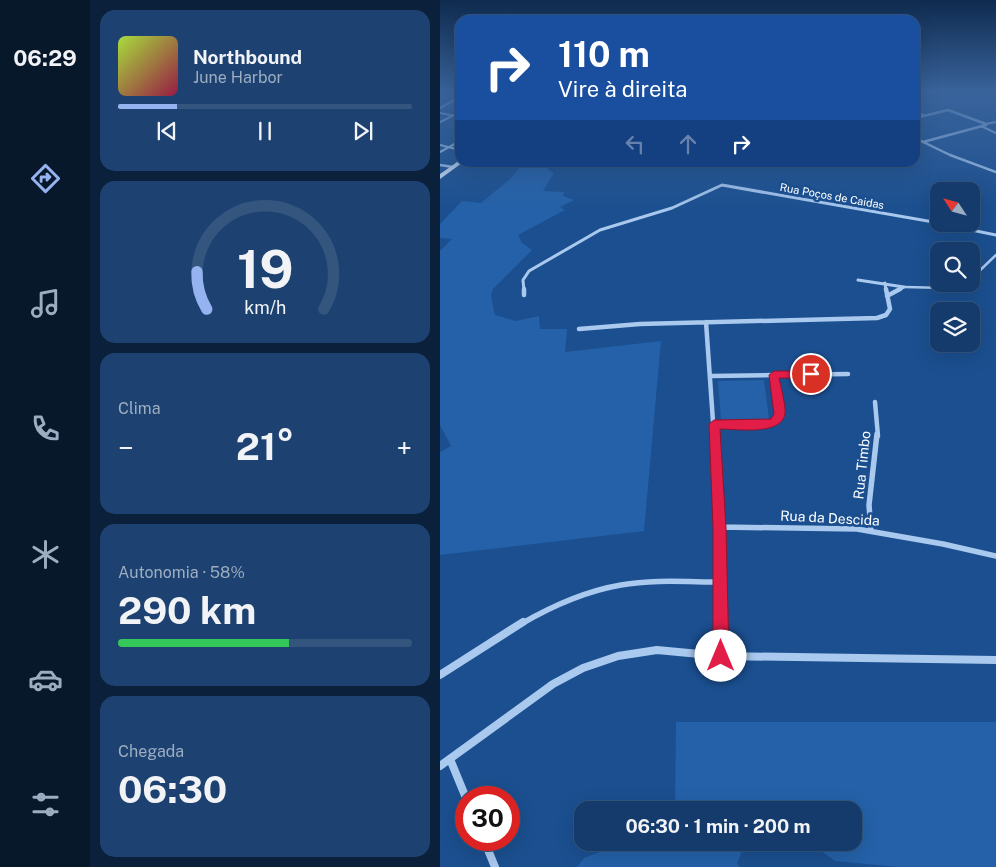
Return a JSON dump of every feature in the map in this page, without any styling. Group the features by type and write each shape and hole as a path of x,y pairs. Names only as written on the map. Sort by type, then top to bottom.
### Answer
{"main road":[{"path":"440,177 453,167"}],"street":[{"path":"923,142 958,132"},
{"path":"920,140 972,164 996,172"},
{"path":"440,164 453,167"},
{"name":"Rua Poços de Caidas","path":"524,295 523,280 529,271 566,248 600,230 672,208 722,185 930,221"},
{"path":"980,232 996,235"},
{"path":"858,280 904,287"},
{"path":"579,329 640,324 877,318 888,313 889,304 884,283"},
{"path":"887,296 904,287"},
{"path":"706,322 720,528 721,656"},
{"path":"711,376 848,374"},
{"path":"714,424 766,426 775,422 779,414 774,375"},
{"name":"Rua Timbo","path":"871,531 869,505 878,441 875,402"},
{"name":"Rua da Descida","path":"720,528 819,528 871,531 996,556"},
{"path":"440,675 535,615 588,593 651,582 721,582"},
{"path":"440,766 552,684 583,668 618,656 657,650 721,656 996,660"},
{"path":"450,758 461,786"},
{"path":"488,851 495,867"}],"lane":[{"path":"440,152 455,144"},
{"path":"440,145 455,148"},
{"path":"980,270 996,255"},
{"path":"904,287 930,287"}],"shaded area":[{"path":"520,167 548,167 548,170 554,173 543,191 564,192 563,196 574,200 560,207 565,210 518,235 522,243 532,250 493,289 491,296 495,315 516,321 539,316 540,329 567,329 565,352 661,341 644,531 440,555 440,452 451,446 440,425 440,251 452,239 440,238 440,224 462,201 481,203 510,179"},
{"path":"764,380 769,419 721,421 718,381"},
{"path":"676,722 996,722 996,867 898,867 835,861 821,851 862,851 862,801 675,801"},
{"path":"602,851 742,851 737,864 740,867 577,867 584,858"}],"route":[{"path":"721,656 720,528 714,424 770,425 775,422 779,414 774,375 811,374"}]}
